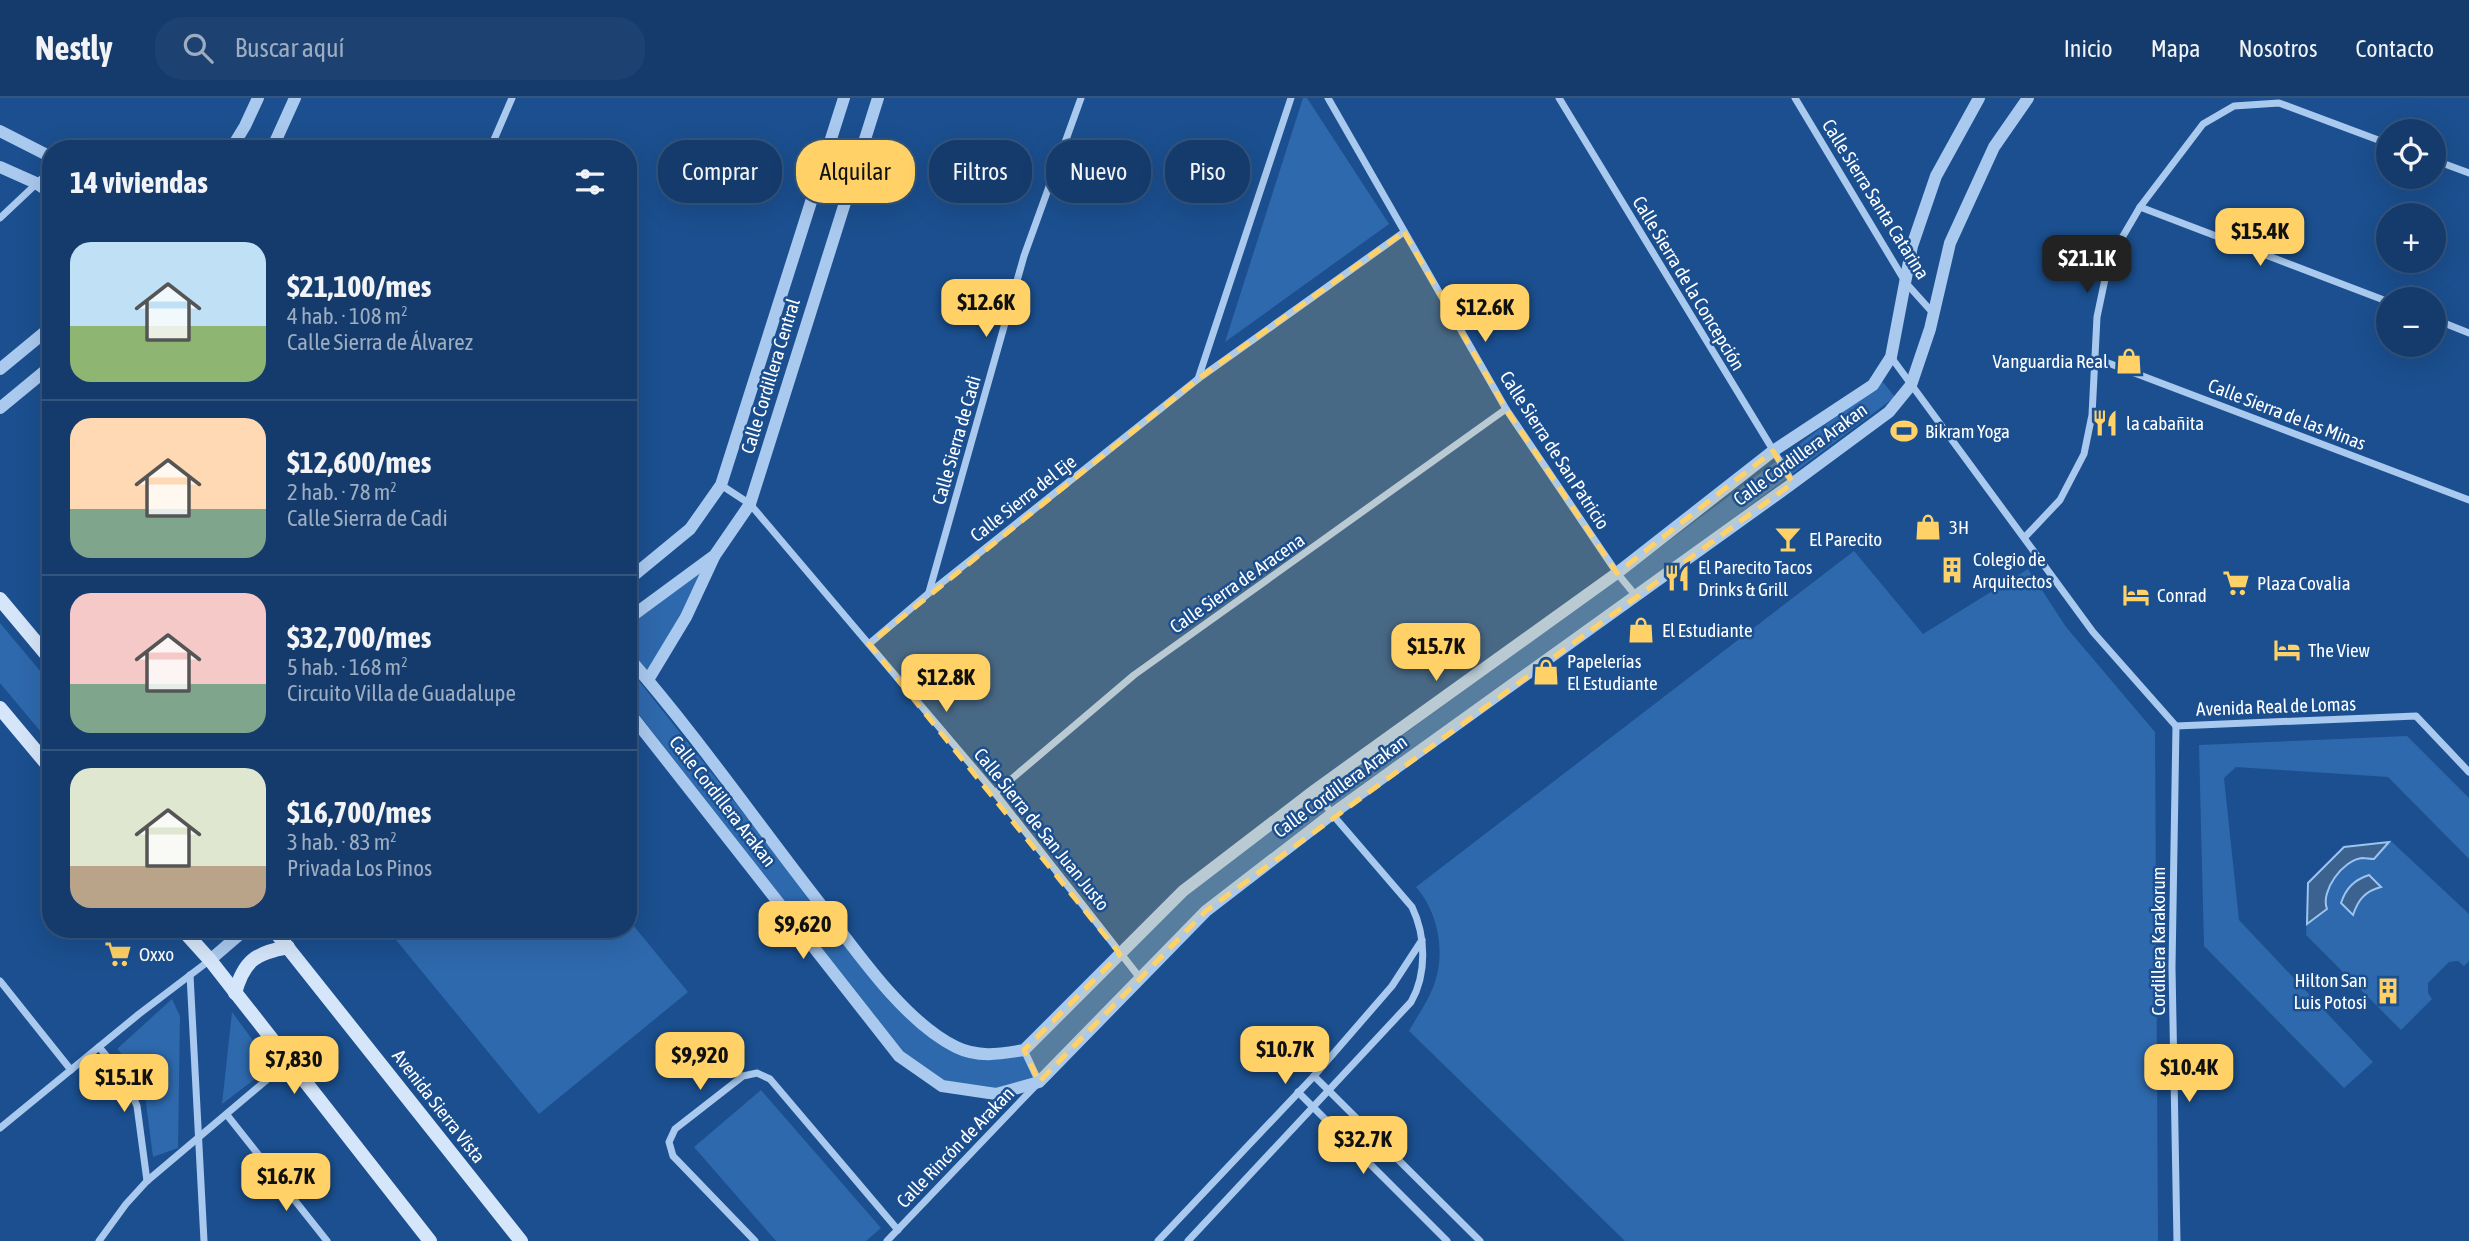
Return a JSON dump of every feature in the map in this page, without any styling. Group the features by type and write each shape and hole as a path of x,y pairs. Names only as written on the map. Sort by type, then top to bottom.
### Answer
{"main road":[{"path":"0,599 42,649"},
{"path":"0,708 42,758"},
{"path":"195,938 235,993 430,1241"},
{"name":"Avenida Sierra Vista","path":"280,938 521,1241"},
{"path":"235,993 247,964 258,955 288,947"}],"street":[{"path":"236,140 258,98"},
{"path":"276,140 295,98"},
{"path":"494,140 512,98"},
{"name":"Calle Cordillera Central","path":"637,573 690,529 721,485 844,98"},
{"name":"Calle Cordillera Central","path":"637,612 715,555 750,503 877,98"},
{"name":"Calle Sierra de Cadi","path":"929,593 1024,256 1081,98"},
{"path":"1198,379 1292,98"},
{"name":"Calle Sierra de San Patricio","path":"1328,98 1506,409 1617,573 1636,596"},
{"name":"Calle Sierra de la Concepción","path":"1559,98 1793,483"},
{"name":"Calle Sierra Santa Catarina","path":"1795,98 1906,283 1933,314"},
{"name":"Calle Cordillera Arakan","path":"637,667 852,945 906,1010 958,1049 989,1056 1024,1050 1183,891 1315,790 1617,573 1773,452 1873,385 1891,357 1912,246 1936,176 1979,98"},
{"name":"Calle Cordillera Arakan","path":"637,722 899,1056 942,1086 996,1094 1039,1082 1206,911 1332,814 1889,412 1911,385 1930,329 1950,243 1994,148 2027,99"},
{"path":"2025,537 2060,500 2084,454 2092,415 2097,317 2109,260 2140,207 2203,124 2234,106 2279,103 2376,139"},
{"path":"0,131 42,152"},
{"path":"2446,164 2469,173"},
{"path":"0,167 42,187"},
{"path":"0,218 42,178"},
{"path":"2140,207 2376,297"},
{"name":"Calle Sierra del Eje","path":"869,644 1198,379 1404,232"},
{"path":"2446,324 2469,333"},
{"path":"0,369 42,334"},
{"name":"Avenida Real de Lomas","path":"1891,357 2093,632 2176,726 2416,716 2469,772"},
{"name":"Calle Sierra de las Minas","path":"2095,358 2469,500"},
{"path":"0,408 42,373"},
{"name":"Calle Sierra de Aracena","path":"995,793 1134,675 1506,409"},
{"name":"Calle Sierra de San Juan Justo","path":"721,485 750,503 995,793 1140,978"},
{"path":"648,680 686,617 715,555"},
{"name":"Cordillera Karakorum","path":"2176,726 2172,967 2177,1241"},
{"path":"1188,1241 1411,1002 1421,977 1420,923 1412,907 1332,814 1315,790"},
{"path":"0,1128 236,938"},
{"path":"1158,1241 1314,1076 1392,986 1422,939"},
{"path":"190,975 204,1241"},
{"path":"0,981 71,1070"},
{"path":"99,1047 125,1078 137,1106 148,1181"},
{"name":"Calle Rincón de Arakan","path":"887,1241 1039,1082 1024,1050"},
{"path":"99,1241 126,1204 148,1181 289,1061"},
{"name":"Calle Rincón de Arakan","path":"755,1241 673,1156 669,1142 675,1129 743,1076 757,1073 770,1079 898,1230"},
{"path":"1314,1076 1480,1241"},
{"path":"1298,1092 1447,1241"},
{"path":"228,1115 327,1241"}],"highlighted area":[{"path":"1404,232 1506,409 1617,573 1773,451 1793,483 1206,911 1039,1082 1024,1050 1120,954 869,644 1198,379"}],"shaded area":[{"path":"1303,98 1307,98 1389,224 1225,342"},
{"path":"1883,382 1895,397 1628,597 1203,906 1037,1081 996,1091 942,1083 899,1053 637,712 637,678 898,1008 964,1054 1030,1052 1192,888"},
{"path":"1854,551 1923,634 2028,569 2066,627 2155,732 2158,1241 1625,1241 1409,1031 1431,992 1440,951 1436,923 1416,887"},
{"path":"715,555 648,680 637,667 637,612"},
{"path":"0,623 42,673 42,733 0,683"},
{"path":"2407,736 2469,798 2469,859 2388,777 2236,767 2224,778 2239,920 2373,1062 2344,1088 2204,946 2199,745"},
{"path":"2389,842 2374,859 2355,860 2341,870 2330,885 2327,909 2307,924 2308,883 2344,847"},
{"path":"2392,842 2469,914 2469,961 2464,966 2458,961 2449,962 2428,983 2428,993 2432,999 2401,1030 2306,935 2308,883 2344,847"},
{"path":"2369,875 2381,887 2363,897 2353,915 2341,903 2343,898 2351,885"},
{"path":"637,930 688,992 539,1114 394,938 637,938"},
{"path":"172,999 180,1016 178,1148 153,1157 145,1095 133,1066 117,1049"},
{"path":"232,1012 272,1066 222,1104"},
{"path":"761,1090 881,1228 866,1241 776,1241 694,1147"}],"place":[{"name":"Vanguardia Real","path":"2129,361"},
{"name":"la cabañita","path":"2105,423"},
{"name":"Bikram Yoga","path":"1904,431"},
{"name":"3H","path":"1928,527"},
{"name":"El Parecito","path":"1788,539"},
{"name":"Colegio de Arquitectos","path":"1952,570"},
{"name":"El Parecito Tacos Drinks & Grill","path":"1677,578"},
{"name":"Plaza Covalia","path":"2236,583"},
{"name":"Conrad","path":"2136,595"},
{"name":"El Estudiante","path":"1641,630"},
{"name":"The View","path":"2287,650"},
{"name":"Papelerías El Estudiante","path":"1546,672"},
{"name":"Oxxo","path":"118,954"},
{"name":"Hilton San Luis Potosi","path":"2388,991"}]}
